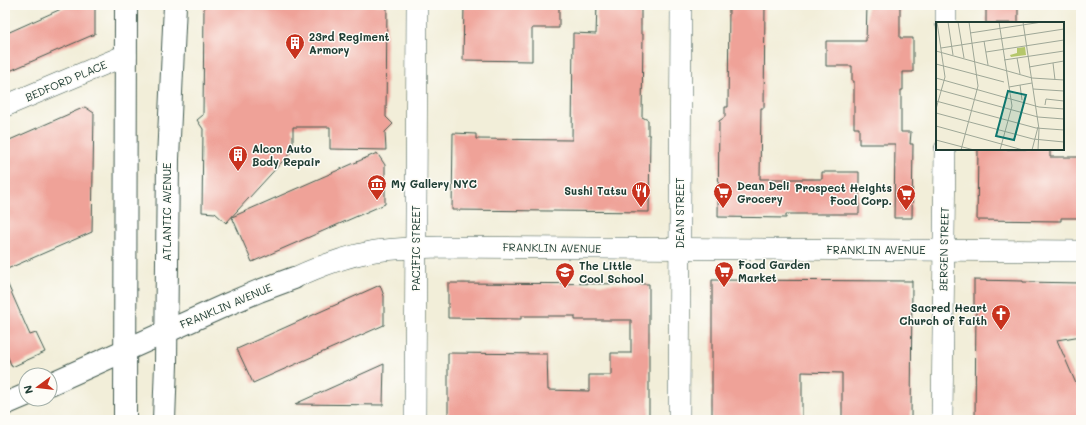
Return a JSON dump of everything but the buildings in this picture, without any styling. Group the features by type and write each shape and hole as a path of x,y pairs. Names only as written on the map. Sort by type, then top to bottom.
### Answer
{"main road":[{"path":"125,420 126,5"},
{"name":"ATLANTIC AVENUE","path":"164,420 168,166 175,5"},
{"name":"FRANKLIN AVENUE","path":"58,380 259,291 294,278"},
{"path":"5,404 18,398"}],"street":[{"name":"PACIFIC STREET","path":"415,420 417,5"},
{"name":"DEAN STREET","path":"679,420 681,5"},
{"path":"946,5 946,22"},
{"name":"BEDFORD PLACE","path":"5,106 126,55"},
{"name":"BERGEN STREET","path":"942,420 945,150"},
{"name":"FRANKLIN AVENUE","path":"294,278 326,264 370,252 392,249 438,247 1081,251"}],"place":[{"name":"23rd Regiment Armory","path":"295,60"},
{"name":"Alcon Auto Body Repair","path":"238,172"},
{"name":"My Gallery NYC","path":"377,201"},
{"name":"Sushi Tatsu","path":"641,208"},
{"name":"Dean Deli Grocery","path":"723,209"},
{"name":"Prospect Heights Food Corp.","path":"906,211"},
{"name":"Food Garden Market","path":"724,288"},
{"name":"The Little Cool School","path":"565,289"},
{"name":"Sacred Heart Church of Faith","path":"1001,331"}]}
